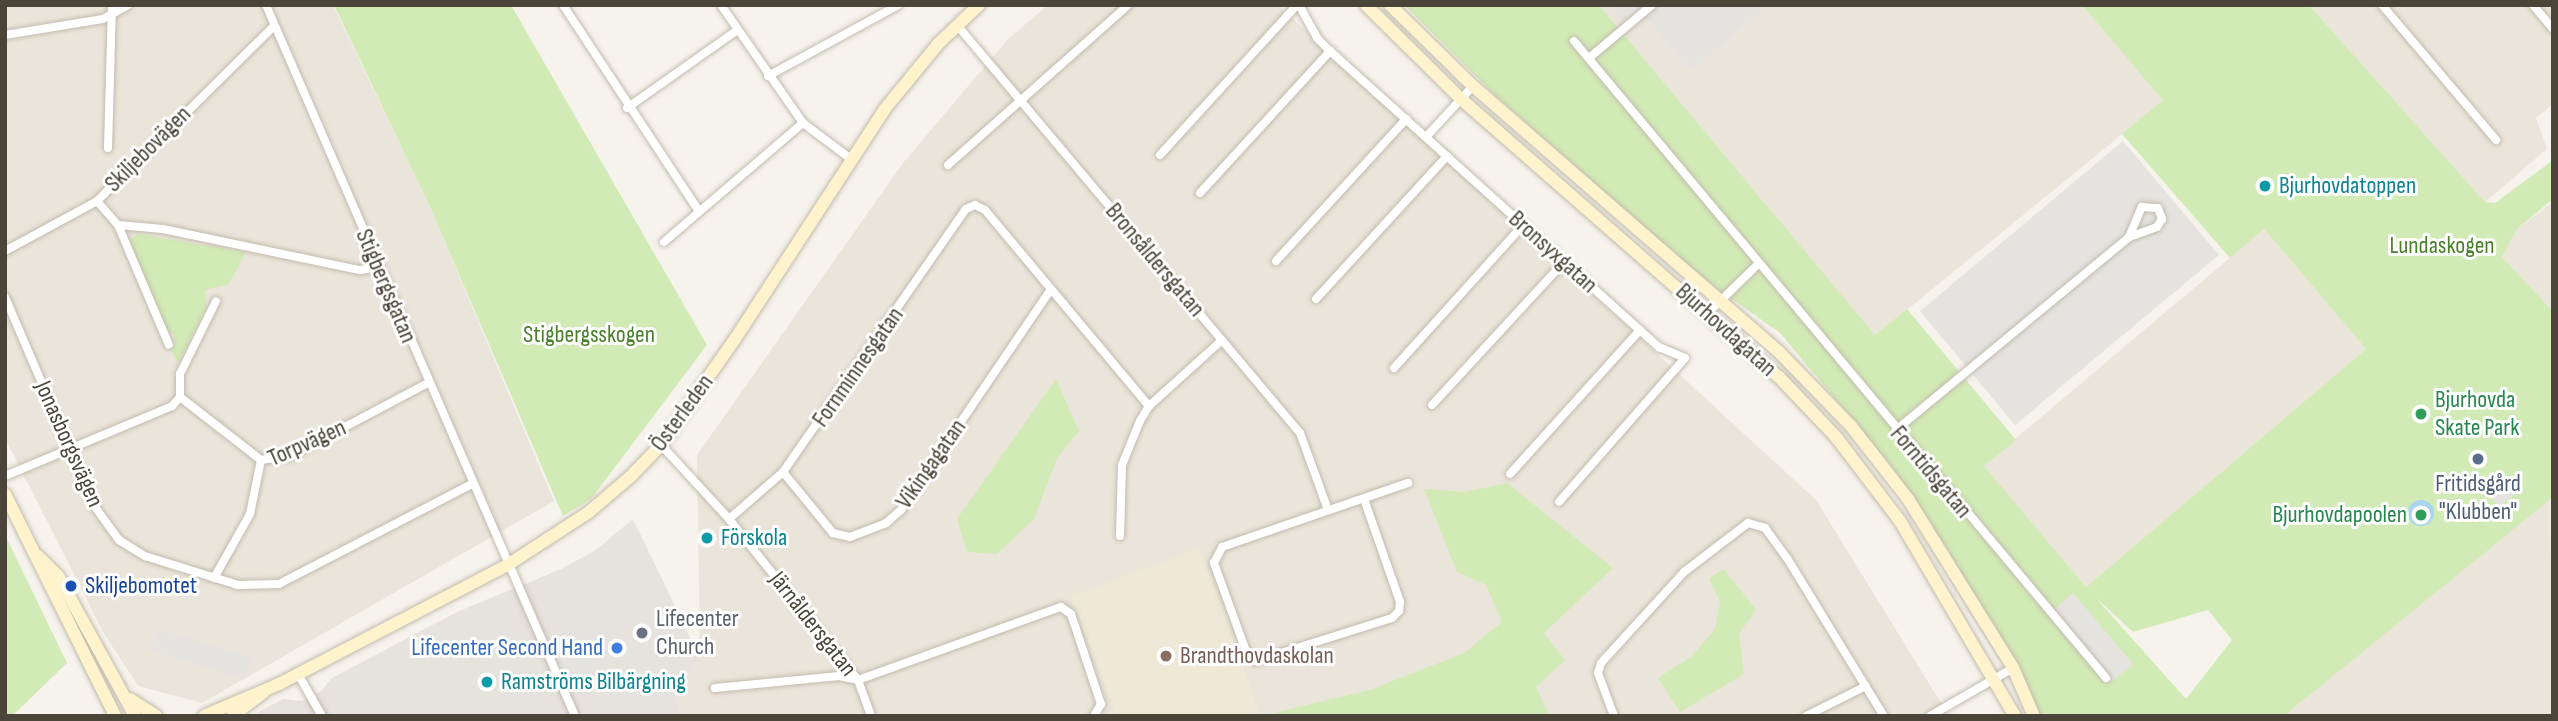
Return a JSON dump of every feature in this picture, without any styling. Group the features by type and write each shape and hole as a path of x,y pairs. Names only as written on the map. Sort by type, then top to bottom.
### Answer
{"main road":[{"name":"Österleden","path":"204,716 266,691 506,566 590,512 662,444 794,252 884,110 957,25 979,5"},
{"name":"Bjurhovdagatan","path":"1366,5 1461,99 1794,392 1853,457 1922,554 2015,716"},
{"name":"Bjurhovdagatan","path":"1390,5 1473,86 1815,387 1885,468 2013,668 2034,716"},
{"path":"1387,27 1399,15"},
{"path":"5,494 115,716"},
{"path":"35,554 58,576 135,716"},
{"name":"Österleden","path":"232,716 266,691"},
{"path":"124,695 156,716"}],"street":[{"path":"5,35 128,5"},
{"name":"Stigbergsgatan","path":"266,5 506,566 575,716"},
{"path":"721,5 736,31 803,123 851,159"},
{"path":"768,76 898,5"},
{"path":"948,165 1128,5"},
{"path":"1160,155 1298,5"},
{"name":"Bronsyxgatan","path":"1298,5 1317,38 1330,51 1659,347 1685,358 1559,502"},
{"path":"1589,58 1652,5"},
{"path":"2382,5 2496,140"},
{"path":"2533,5 2553,29"},
{"path":"564,6 627,108 699,211"},
{"path":"107,148 113,9"},
{"name":"Bronsåldersgatan","path":"957,25 1300,433 1328,510"},
{"name":"Skiljebovägen","path":"5,251 97,201 274,26"},
{"path":"627,108 736,31"},
{"name":"Forntidsgatan","path":"1574,41 1757,265 2106,678"},
{"path":"1200,193 1330,51"},
{"path":"1426,137 1473,86"},
{"path":"1276,261 1406,119"},
{"path":"664,242 803,123"},
{"path":"1316,299 1447,156"},
{"path":"97,201 118,225 169,345"},
{"name":"Fornminnesgatan","path":"729,519 783,472 966,209 974,206 985,210 1050,291"},
{"path":"1896,430 2129,237 2157,227 2162,219 2158,208 2141,207 2129,237"},
{"path":"118,225 163,229 360,270 379,267"},
{"path":"1394,368 1523,225"},
{"path":"1432,404 1564,262"},
{"path":"1707,314 1757,265"},
{"path":"1050,291 1149,406"},
{"name":"Vikingagatan","path":"783,472 834,533 850,537 886,523 901,510 1050,291"},
{"name":"Jonasborgsvägen","path":"5,297 94,507 119,540 145,556 253,588 279,584 472,484"},
{"path":"5,476 172,406 180,397 180,374 216,301"},
{"path":"1510,474 1640,330"},
{"path":"1120,536 1122,466 1149,406 1222,340"},
{"name":"Torpvägen","path":"214,578 250,514 261,460 290,456 428,383"},
{"path":"180,397 261,460"},
{"name":"Järnåldersgatan","path":"662,444 729,519 858,680 871,716"},
{"path":"1364,499 1400,602 1397,613 1257,661 1242,639 1214,563 1222,547 1408,483"},
{"path":"1614,716 1598,673 1601,663 1684,572 1752,523 1765,528 1787,558 1884,716"},
{"path":"715,688 839,676 858,680 1062,608 1071,614 1097,712"},
{"path":"1930,716 2013,668"},
{"path":"298,674 322,716"},
{"path":"1806,716 1866,687"}],"shaded area":[{"path":"5,5 333,5 430,207 554,501 202,703 138,686 103,632 5,438"},
{"path":"1048,5 1278,5 1816,500 1949,716 681,716 675,699 700,658 697,455 903,163 1008,39"},
{"path":"1599,5 2082,5 2164,100 1875,336"},
{"path":"1609,5 1769,5 1690,71 1646,17 1630,30"},
{"path":"2309,5 2553,5 2553,104 2536,118 2547,149 2485,202"},
{"path":"2123,141 2219,255 2015,425 1920,311"},
{"path":"2553,202 2553,311 2502,257 2517,229"},
{"path":"2264,229 2366,349 2086,587 1983,466"},
{"path":"2502,474 2518,491 2499,507 2483,489"},
{"path":"2550,497 2553,716 2284,716"},
{"path":"633,519 700,658 676,699 681,716 251,716 283,699 301,701 320,692 332,678 457,612 561,569 596,550"},
{"name":"Brandthovdaskolan","path":"1199,548 1261,716 1117,716 1071,596"},
{"path":"2073,593 2133,664 2109,684 2049,614"},
{"path":"596,617 616,660 575,679 555,637"},
{"path":"158,629 251,657 244,679 151,651"}],"green space":[{"name":"Stigbergsskogen","path":"334,5 511,5 707,345 591,499 563,516 430,207"},
{"name":"Lundaskogen","path":"1404,5 1599,5 1875,335 1907,309 2016,440 1984,466 2086,587 2366,349 2264,229 2230,258 2122,134 2163,100 2082,5 2309,5 2485,202 2495,203 2553,160 2553,199 2517,229 2502,257 2553,311 2553,497 2284,716 2039,716 1949,556 1893,468 1780,333 1700,276 1498,98","holes":["2095,597 2133,632 2208,610 2232,640 2186,699"]},
{"path":"137,234 246,252 229,284 205,290 206,308 178,363 170,348 175,345 174,334 164,331 129,241"},
{"path":"1056,379 1079,431 1057,458 1034,519 997,554 967,552 957,519"},
{"path":"1507,483 1613,568 1544,633 1565,660 1536,687 1549,716 1278,716 1277,712 1370,690 1464,653 1502,622 1486,585 1457,572 1424,489 1464,492"},
{"path":"5,535 67,663 12,716 5,716"},
{"path":"1724,569 1756,610 1739,634 1744,674 1680,712 1658,678 1692,656 1715,629 1720,602 1709,578"}],"water":[{"name":"Bjurhovdapoolen","path":"2421,500 2430,504 2434,513 2430,522 2421,526 2412,522 2408,513 2412,504"}],"place":[{"name":"Bjurhovdatoppen","path":"2265,186"},
{"name":"Bjurhovda Skate Park","path":"2421,414"},
{"name":"Fritidsgård \"Klubben\"","path":"2478,459"},
{"name":"Bjurhovdapoolen","path":"2421,515"},
{"name":"Förskola","path":"707,538"},
{"name":"Skiljebomotet","path":"71,586"},
{"name":"Lifecenter Church","path":"642,633"},
{"name":"Lifecenter Second Hand","path":"617,648"},
{"name":"Brandthovdaskolan","path":"1166,656"},
{"name":"Ramströms Bilbärgning","path":"487,682"}]}
